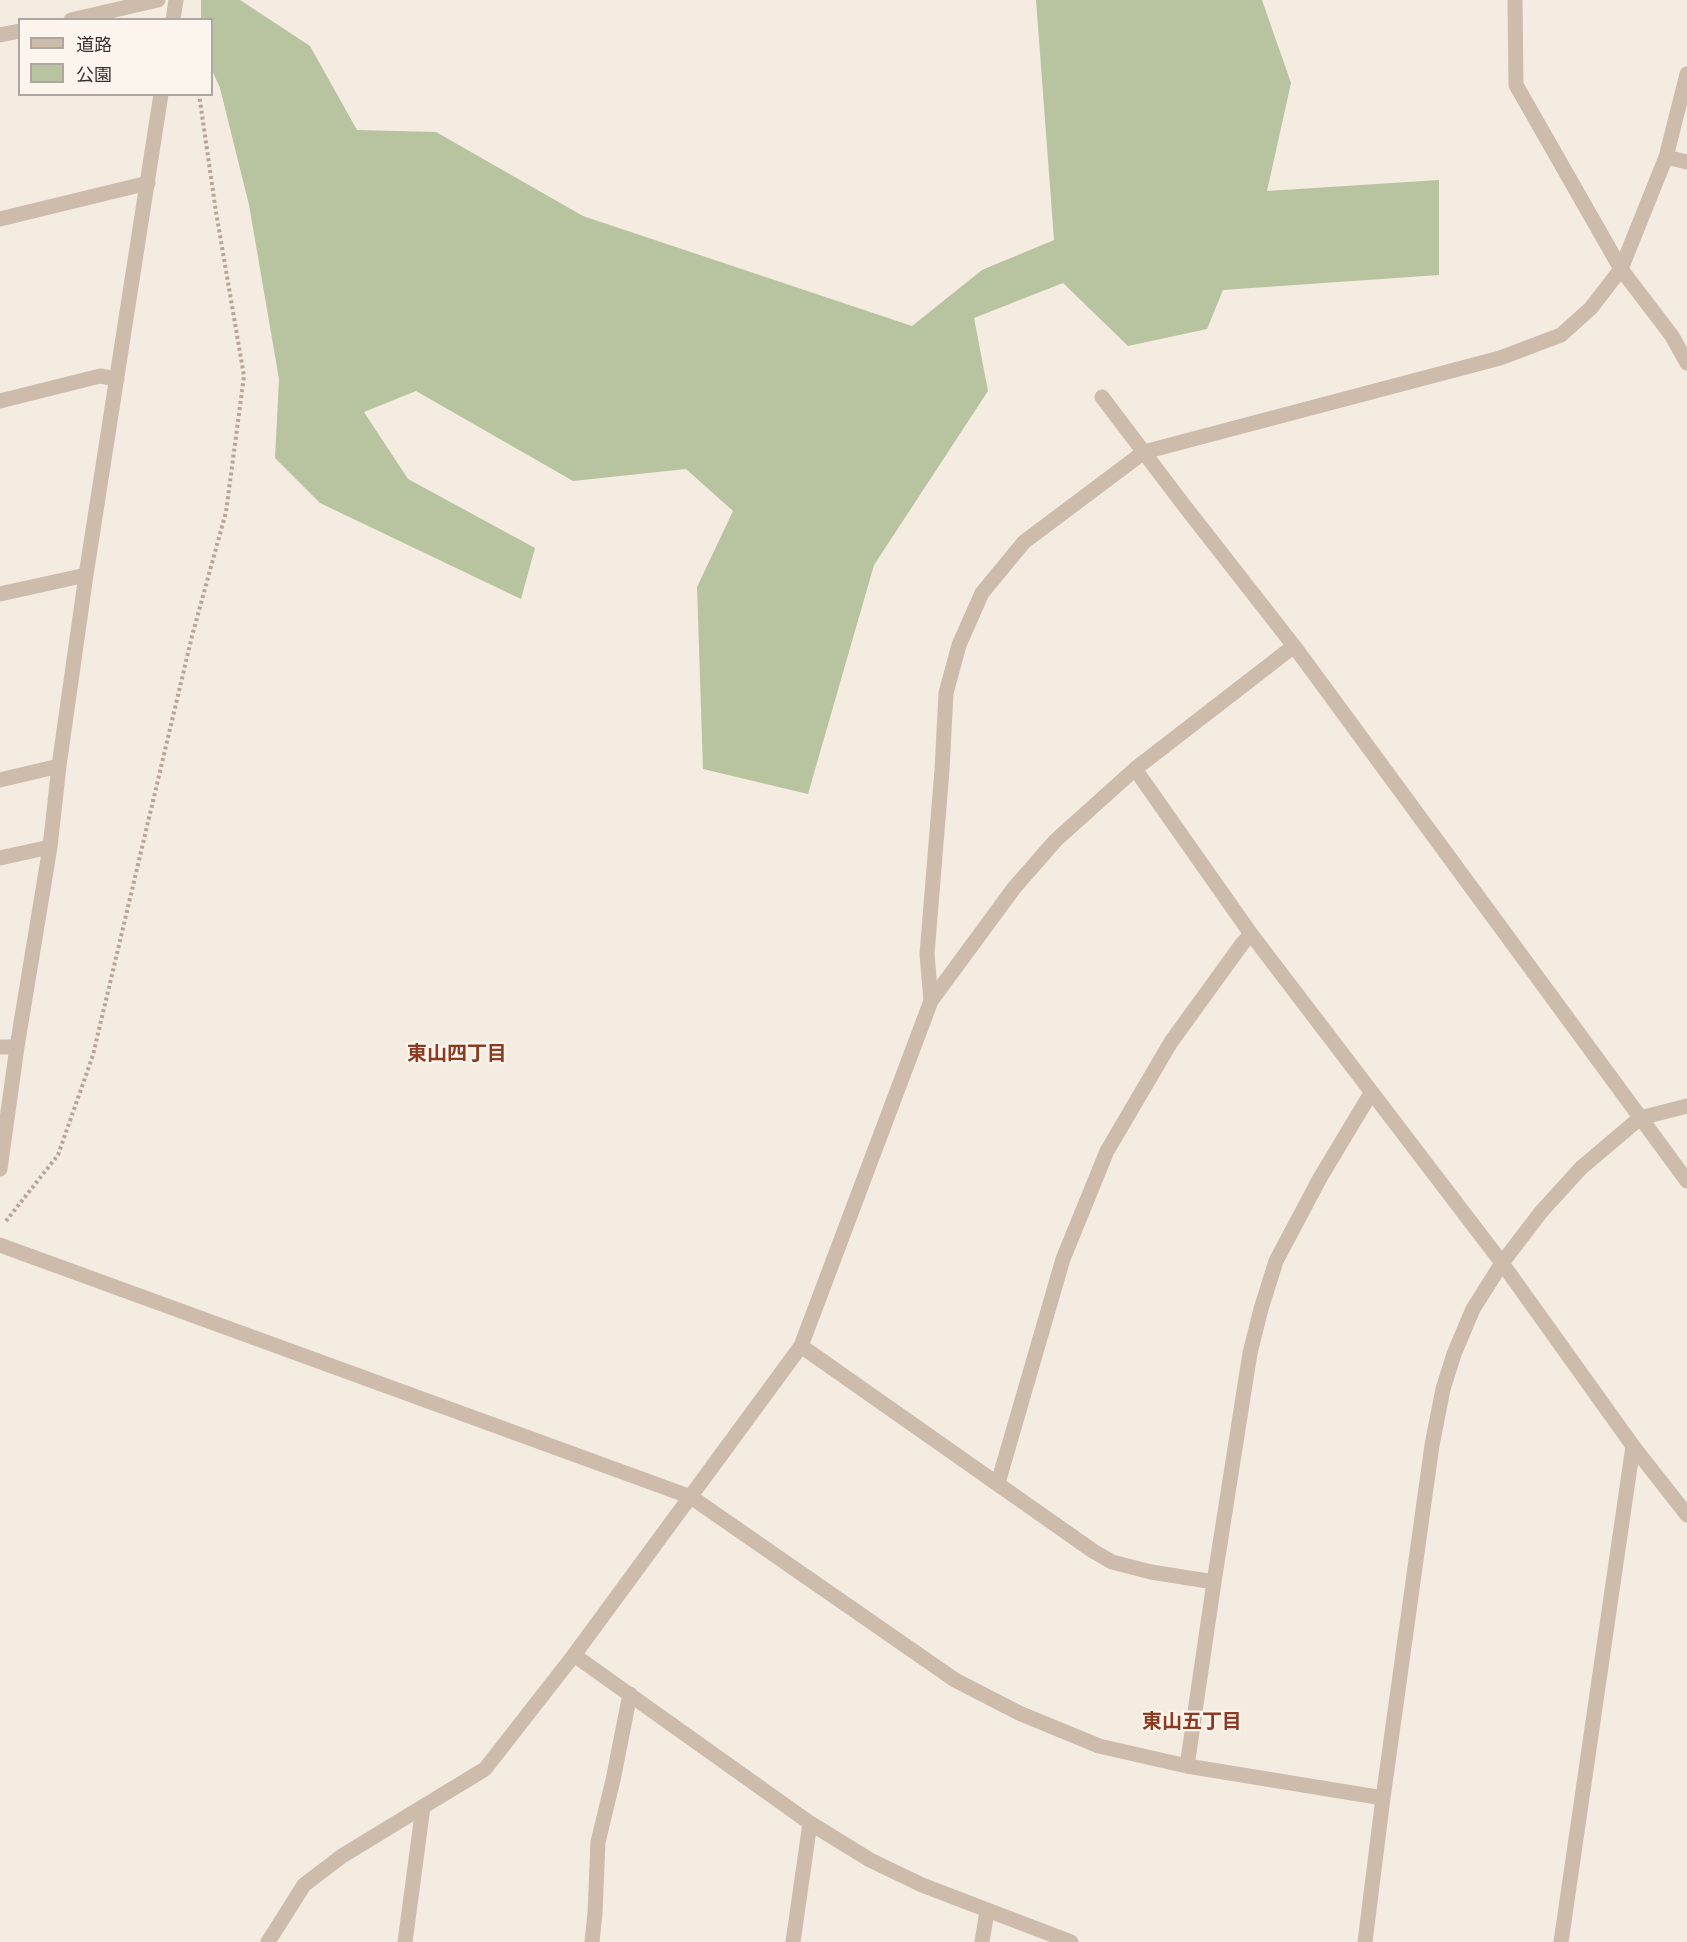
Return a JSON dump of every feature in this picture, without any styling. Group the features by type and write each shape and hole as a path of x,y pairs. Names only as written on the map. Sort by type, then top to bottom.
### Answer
{"street":[{"path":"80,18 158,0"},
{"path":"173,18 176,0"},
{"path":"1515,0 1515,85 1621,269 1680,338 1687,363"},
{"path":"0,35 18,31"},
{"path":"931,1001 927,954 946,693 959,645 982,592 1024,542 1144,452 1500,357 1561,335 1591,308 1621,269 1666,157 1687,74"},
{"path":"0,1169 17,1047 50,847 86,575 162,96"},
{"path":"1666,157 1687,162"},
{"path":"0,219 148,183"},
{"path":"0,401 100,376 117,379"},
{"path":"1102,397 1294,646 1687,1181"},
{"path":"0,594 86,575"},
{"path":"268,1942 304,1885 342,1856 485,1769 574,1655 801,1346 931,1001 1014,888 1056,840 1135,769 1294,646"},
{"path":"0,780 59,766"},
{"path":"1135,769 1251,934 1502,1263 1633,1446 1687,1515"},
{"path":"0,858 50,847"},
{"path":"998,1483 1063,1259 1107,1151 1171,1042 1251,934"},
{"path":"0,1047 17,1047"},
{"path":"1187,1766 1250,1353 1276,1261 1320,1179 1371,1093"},
{"path":"1365,1942 1432,1444 1443,1389 1454,1354 1473,1309 1502,1263 1541,1212 1581,1168 1640,1118 1687,1106"},
{"path":"0,1245 691,1497 955,1680 1018,1713 1099,1746 1187,1766 1383,1798"},
{"path":"801,1346 1093,1551 1112,1562 1151,1572 1214,1582"},
{"path":"1561,1942 1633,1446"},
{"path":"574,1655 810,1822 870,1860 922,1886 1071,1942"},
{"path":"592,1942 598,1842 630,1694"},
{"path":"405,1942 423,1807"},
{"path":"793,1942 810,1822"},
{"path":"982,1942 987,1911"}],"path":[{"path":"0,1228 58,1155 93,1055 192,636 226,512 244,376 199,96"}],"green space":[{"path":"201,0 240,0 310,46 357,130 436,132 583,216 912,326 982,270 1054,240 1036,0 1262,0 1291,83 1267,191 1439,180 1439,275 1223,290 1207,329 1128,346 1063,283 974,318 988,391 874,565 808,794 703,769 697,587 733,511 686,469 573,481 416,391 364,412 408,479 535,548 521,599 320,503 275,458 279,379 249,205 220,88 213,72 213,18 201,18"}],"district":[{"name":"東山四丁目","path":"457,1055"},
{"name":"東山五丁目","path":"1192,1723"}]}
